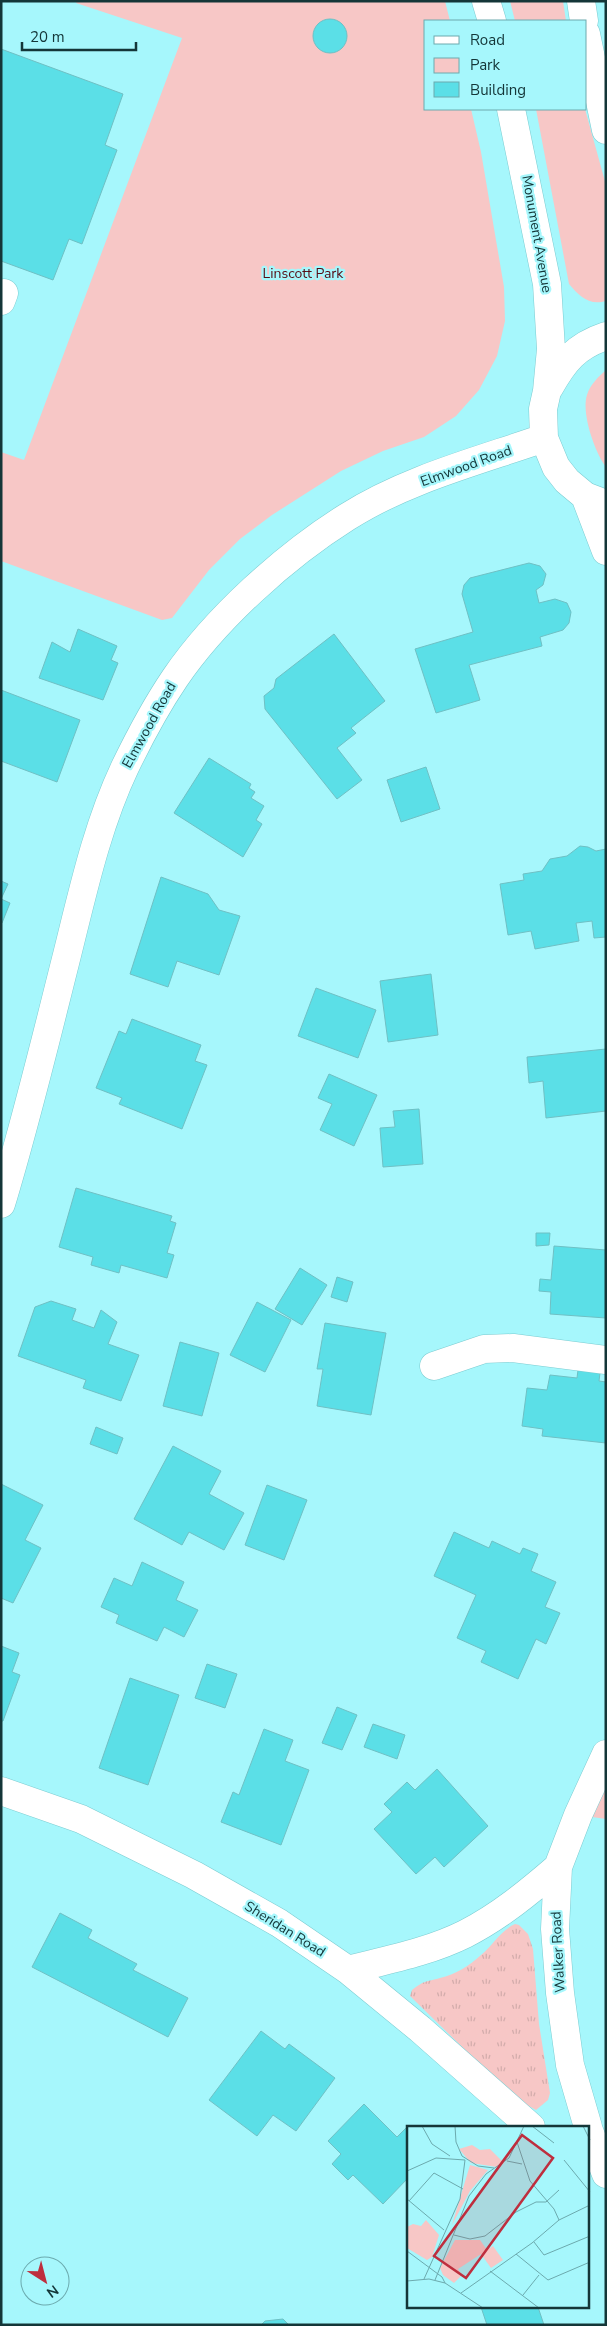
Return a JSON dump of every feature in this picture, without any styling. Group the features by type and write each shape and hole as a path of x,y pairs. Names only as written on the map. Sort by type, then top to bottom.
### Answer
{"street":[{"path":"486,1 492,20"},
{"path":"580,1 584,20"},
{"path":"587,39 606,130"},
{"name":"Monument Avenue","path":"511,110 548,284 551,349 543,416 544,438 556,467 567,481 596,500 606,551"},
{"path":"547,391 562,365 574,352 592,341 606,336"},
{"name":"Elmwood Road","path":"1,1204 100,829 124,768 150,718 176,677 210,634 264,580 305,546 349,516 394,493 446,471 544,438"},
{"path":"434,1366 484,1349 513,1348 606,1360"},
{"name":"Walker Road","path":"587,2126 570,2065 560,1993 555,1929 558,1867 578,1815 606,1754"},
{"name":"Sheridan Road","path":"1,1791 81,1819 194,1875 279,1923 348,1970 420,2029 530,2126"},
{"path":"348,1970 412,1954 464,1935 514,1904 558,1867"},
{"name":"Walker Road","path":"590,2133 606,2174"},
{"path":"590,2181 606,2194"}],"green space":[{"name":"Linscott Park","path":"77,1 445,1 450,20 424,20 424,110 471,110 481,152 504,287 505,321 497,356 479,390 456,416 424,437 383,451 341,471 272,515 240,539 209,570 172,618 162,620 1,561 1,452 24,460 182,38 76,3"},
{"path":"510,1 563,1 566,20 515,20"},
{"path":"536,110 585,110 606,185 606,301 589,301 569,284"},
{"path":"606,370 606,467 590,432 587,422 586,403 590,388"},
{"path":"606,1754 606,1819 578,1815"},
{"path":"515,1924 519,1925 528,1934 533,1949 539,2024 550,2093 548,2100 536,2110 499,2083 410,1996 412,1990 423,1983 451,1975 467,1966 477,1959 505,1930"}],"building":[{"path":"330,19 337,20 342,24 346,29 346,43 342,48 337,52 330,53 323,52 318,48 314,43 313,36 314,29 318,24 323,20"},
{"path":"1,49 123,94 105,145 117,150 82,244 69,239 53,280 1,261"},
{"path":"529,563 540,566 546,574 543,585 536,590 539,603 555,599 567,603 571,612 569,623 563,630 540,637 542,646 469,665 480,700 436,713 415,649 473,632 462,594 464,585 470,578"},
{"path":"78,629 117,646 111,660 118,663 103,700 39,678 52,642 70,652"},
{"path":"334,634 385,701 351,728 356,733 337,748 362,780 337,799 265,709 264,696 274,688 276,679"},
{"path":"1,690 80,720 57,782 1,761"},
{"path":"209,758 251,784 249,788 255,792 251,798 264,806 256,820 262,824 243,857 174,813"},
{"path":"426,767 440,809 401,822 387,780"},
{"path":"580,846 596,851 606,849 606,937 594,938 592,921 576,923 579,941 535,949 531,931 508,935 500,884 524,880 523,874 542,871 550,859 567,856"},
{"path":"161,877 208,894 219,910 240,916 219,975 177,961 168,987 130,974"},
{"path":"1,881 8,884 1,899"},
{"path":"1,899 10,903 2,923 1,922"},
{"path":"431,974 438,1035 388,1042 380,981"},
{"path":"316,988 376,1010 358,1058 298,1036"},
{"path":"132,1019 201,1045 195,1061 207,1065 182,1129 119,1104 122,1098 96,1088 119,1031 126,1034"},
{"path":"606,1049 606,1111 546,1118 543,1081 529,1083 527,1057"},
{"path":"329,1074 377,1095 354,1146 320,1130 332,1104 318,1098"},
{"path":"419,1109 423,1164 383,1167 380,1128 395,1127 393,1111"},
{"path":"76,1188 172,1216 170,1221 176,1223 167,1253 174,1255 167,1278 121,1265 119,1273 91,1265 93,1257 59,1247"},
{"path":"536,1233 550,1233 549,1245 536,1246"},
{"path":"554,1246 606,1250 606,1318 550,1314 551,1292 539,1291 540,1279 551,1280"},
{"path":"300,1268 327,1285 302,1325 275,1309"},
{"path":"337,1277 353,1282 347,1302 331,1297"},
{"path":"51,1301 76,1309 72,1320 94,1328 101,1310 117,1322 108,1344 139,1355 121,1401 83,1388 86,1380 18,1356 35,1307"},
{"path":"257,1302 291,1320 265,1372 230,1355"},
{"path":"325,1323 386,1333 371,1415 317,1406 323,1369 317,1369"},
{"path":"180,1342 219,1353 202,1416 163,1406"},
{"path":"578,1370 600,1373 599,1381 606,1382 606,1443 542,1436 543,1429 522,1426 527,1388 547,1390 550,1375 577,1378"},
{"path":"96,1427 123,1438 117,1454 90,1444"},
{"path":"173,1446 221,1471 209,1494 244,1513 224,1550 189,1532 182,1545 134,1519"},
{"path":"1,1484 43,1505 25,1540 41,1548 13,1603 1,1598"},
{"path":"267,1485 307,1500 284,1560 245,1545"},
{"path":"454,1532 489,1548 492,1541 520,1554 523,1548 538,1554 531,1571 556,1582 545,1607 560,1613 546,1644 536,1639 518,1679 481,1662 486,1651 457,1638 476,1595 434,1576"},
{"path":"142,1562 184,1582 176,1600 198,1610 184,1637 164,1627 157,1641 116,1623 119,1615 101,1607 114,1578 132,1586"},
{"path":"1,1646 19,1653 12,1672 20,1675 3,1721 1,1721"},
{"path":"207,1664 237,1674 225,1708 195,1698"},
{"path":"130,1678 179,1695 148,1785 99,1768"},
{"path":"337,1707 357,1715 342,1750 322,1743"},
{"path":"373,1724 405,1735 397,1759 364,1747"},
{"path":"264,1729 293,1740 285,1761 309,1770 281,1845 221,1822 233,1792 239,1795"},
{"path":"437,1769 488,1826 444,1867 435,1857 416,1874 374,1829 392,1812 384,1804 407,1782 415,1790"},
{"path":"60,1913 92,1930 88,1938 137,1964 133,1970 188,1998 168,2037 32,1967"},
{"path":"261,2031 285,2049 289,2044 335,2078 296,2131 273,2115 257,2136 209,2100"},
{"path":"364,2104 397,2137 407,2129 407,2179 383,2204 353,2175 348,2180 332,2164 341,2154 328,2141"},
{"path":"481,2308 538,2308 544,2325 487,2325"},
{"path":"283,2319 289,2325 261,2325 265,2321"}]}
